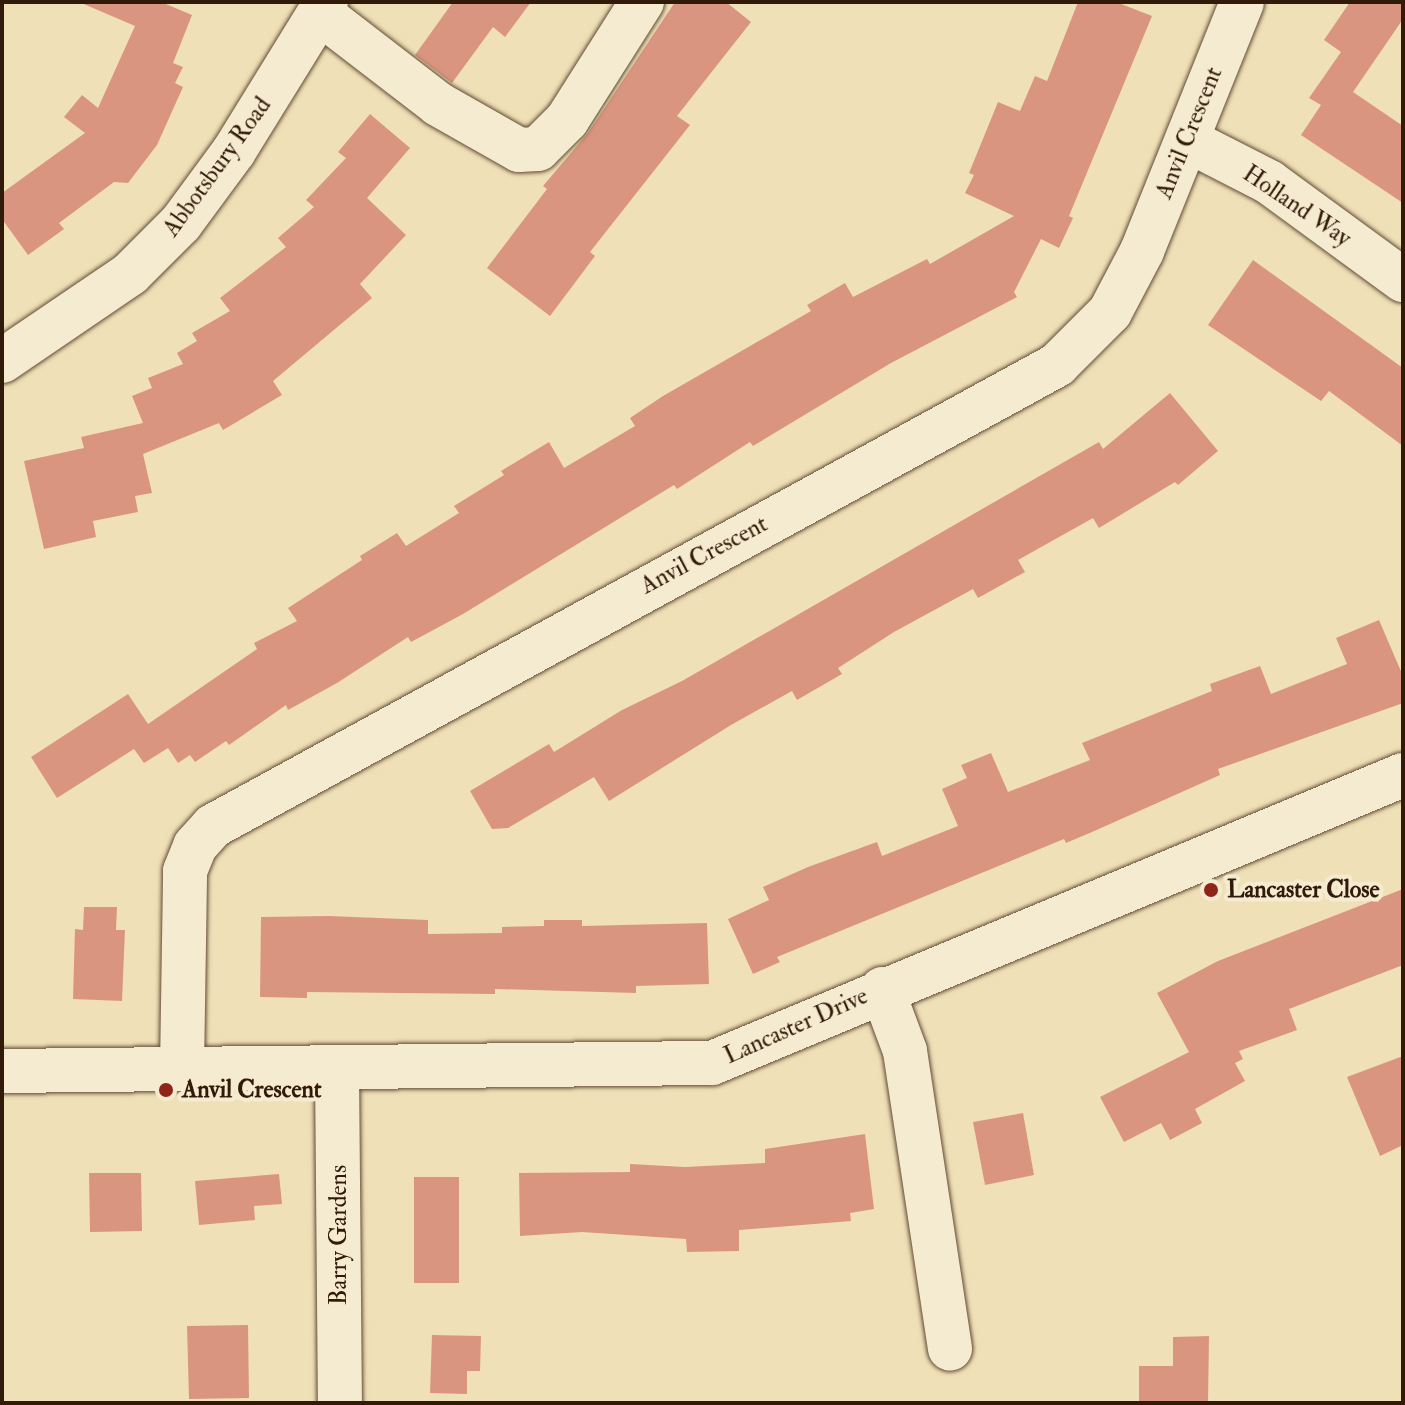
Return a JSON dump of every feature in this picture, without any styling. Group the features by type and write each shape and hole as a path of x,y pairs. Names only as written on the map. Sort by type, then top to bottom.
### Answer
{"street":[{"path":"323,7 438,104 519,150 538,149 567,120 642,2"},
{"name":"Anvil Crescent","path":"182,1069 185,871 195,846 213,826 1057,365 1110,312 1142,251 1242,2"},
{"name":"Abbotsbury Road","path":"2,361 130,274 181,223 234,151 323,7"},
{"name":"Holland Way","path":"1187,140 1269,182 1403,280"},
{"name":"Lancaster Drive","path":"2,1071 712,1063 882,989 1403,775"},
{"path":"882,989 905,1051 950,1349"},
{"name":"Barry Gardens","path":"337,1068 340,1403"}],"building":[{"path":"79,2 161,2 192,15 173,63 183,67 175,83 183,87 157,145 128,183 114,182 59,223 64,229 28,255 2,219 2,193 85,133 64,117 82,95 98,108 135,26"},
{"path":"453,2 531,2 505,37 493,27 452,83 415,55"},
{"path":"675,2 726,2 751,22 677,116 690,125 590,252 595,256 550,316 487,268 547,189 543,186 588,133"},
{"path":"1078,2 1116,2 1152,16 1069,216 1073,218 1059,248 1041,239 1014,292 1017,297 891,363 753,446 750,442 677,489 674,485 463,614 411,642 408,637 288,710 286,705 229,745 226,741 195,762 190,755 178,763 168,748 144,763 134,749 57,798 31,757 128,694 148,724 257,649 254,643 297,621 288,608 362,560 360,556 397,533 406,546 459,513 454,506 504,475 501,471 549,442 564,468 635,426 630,418 663,396 811,311 807,305 845,283 853,297 927,259 930,264 1014,216 965,193 974,175 969,173 998,102 1020,111 1035,76 1047,81"},
{"path":"1350,2 1403,2 1403,19 1353,92 1403,126 1403,203 1301,135 1321,105 1309,98 1341,52 1324,40"},
{"path":"370,114 410,148 367,198 406,235 360,284 372,298 273,381 282,395 223,430 219,423 143,454 152,493 135,496 138,512 93,521 96,537 44,549 24,461 84,448 81,437 143,423 132,396 152,388 148,378 183,364 177,353 197,341 192,333 230,311 220,298 286,247 278,238 314,207 306,200 346,158 338,152"},
{"path":"1253,260 1403,368 1403,446 1329,391 1321,401 1208,325"},
{"path":"1170,393 1218,451 1178,485 1175,482 1099,528 1093,518 1018,560 1025,572 978,598 973,589 894,632 838,668 842,674 797,700 792,691 609,801 594,777 508,828 492,829 470,791 549,744 554,752 622,710 682,681 1099,442 1103,449"},
{"path":"1379,620 1403,676 1403,703 1218,769 1220,775 1092,832 1066,843 1064,839 777,957 780,962 753,974 728,919 769,900 763,887 808,867 877,842 882,856 958,826 942,789 967,778 961,765 991,753 1008,792 1090,760 1082,743 1212,691 1210,684 1260,666 1271,694 1347,664 1336,638"},
{"path":"1403,889 1403,965 1289,1009 1297,1030 1239,1051 1243,1059 1235,1063 1245,1081 1195,1109 1202,1123 1170,1140 1161,1123 1124,1142 1100,1097 1189,1052 1157,993 1218,961"},
{"path":"84,907 117,907 116,930 125,930 122,1001 73,999 75,929 83,930"},
{"path":"261,917 428,920 428,934 502,933 502,927 544,926 544,920 582,920 582,926 707,923 709,984 636,986 636,993 495,989 495,994 307,992 307,998 260,997"},
{"path":"1403,1056 1403,1145 1380,1156 1347,1077"},
{"path":"1023,1113 1034,1175 985,1185 973,1122"},
{"path":"865,1134 874,1209 850,1213 851,1221 739,1230 739,1251 687,1252 686,1239 582,1232 520,1236 519,1173 630,1172 630,1164 685,1167 765,1163 765,1149"},
{"path":"89,1173 141,1173 142,1231 90,1232"},
{"path":"279,1174 282,1204 254,1206 255,1220 199,1225 195,1181"},
{"path":"414,1177 459,1177 459,1283 414,1283"},
{"path":"248,1325 249,1398 189,1399 187,1326"},
{"path":"432,1335 481,1336 480,1371 467,1371 467,1394 430,1393"},
{"path":"1209,1336 1208,1403 1139,1403 1139,1366 1173,1366 1173,1337"}],"place":[{"name":"Lancaster Close","path":"1211,890"},
{"name":"Anvil Crescent","path":"166,1090"}]}
